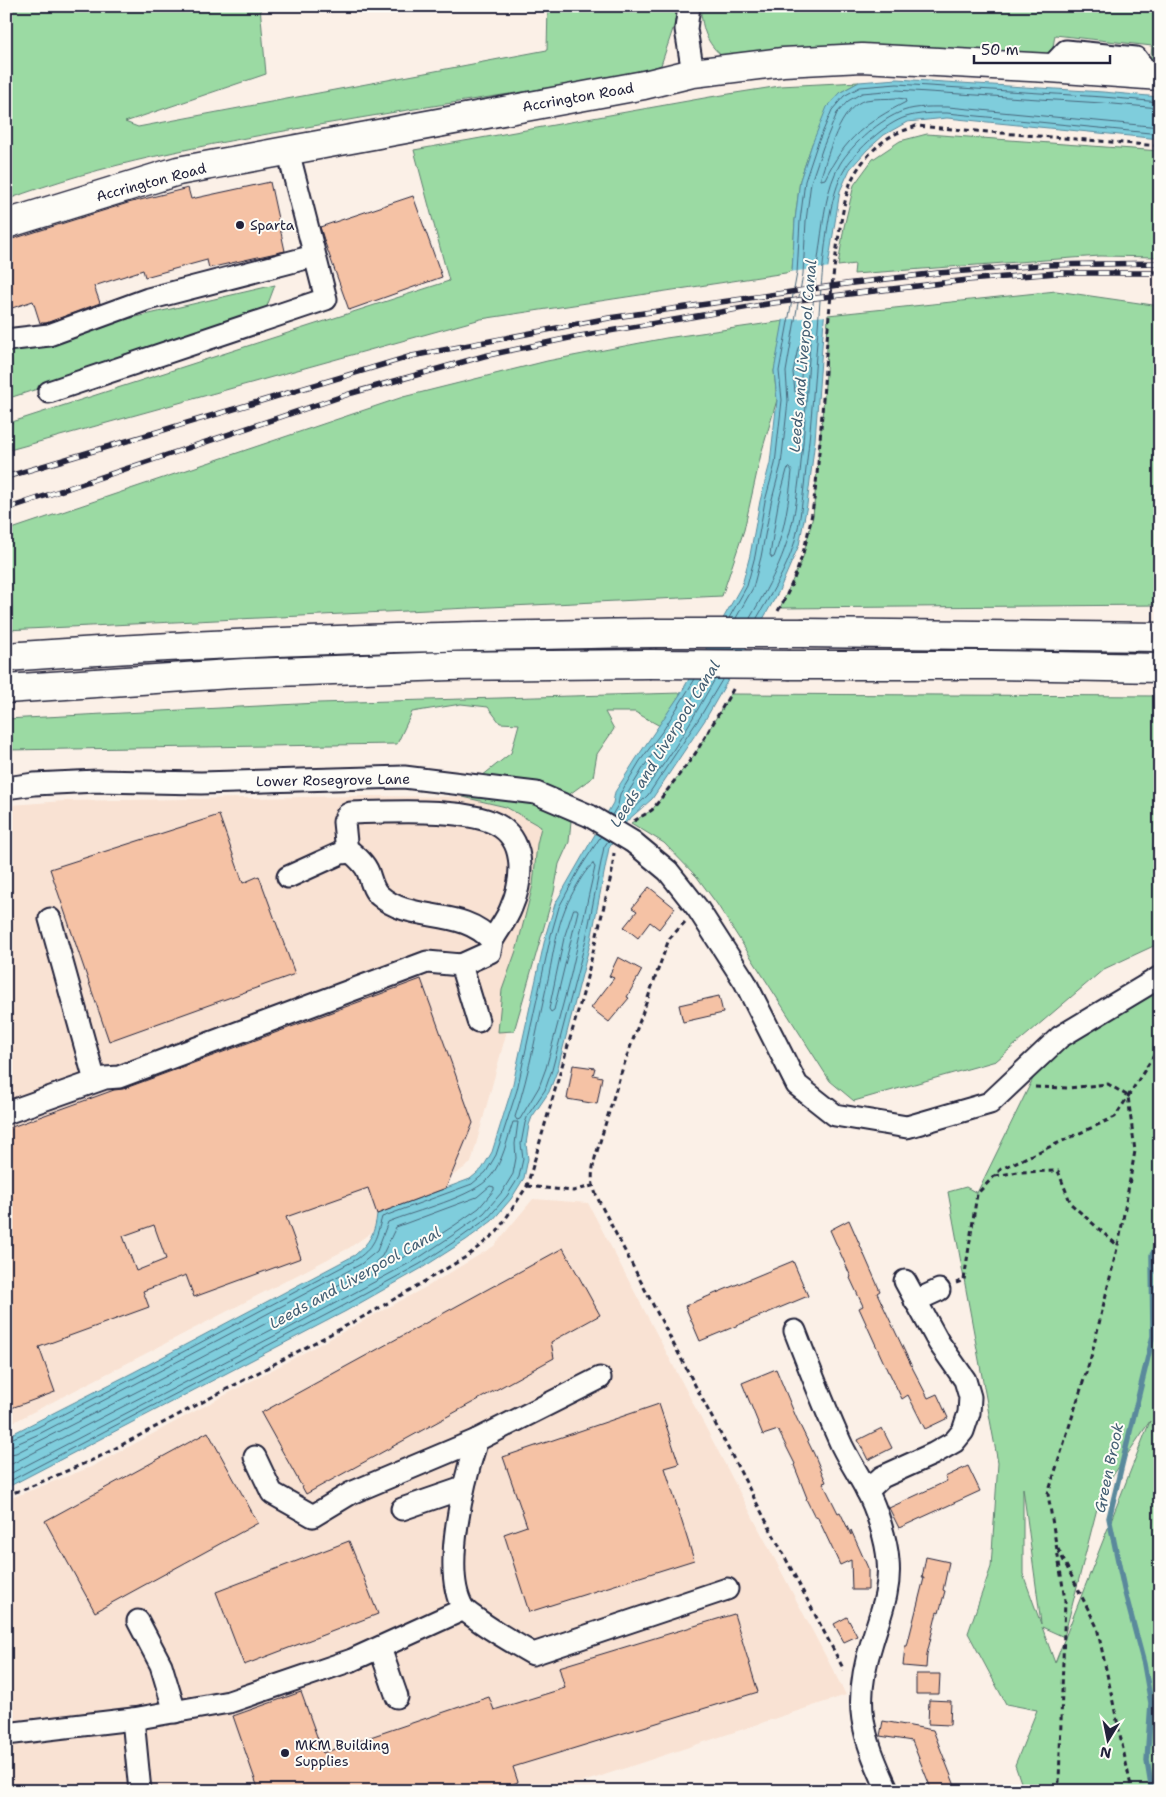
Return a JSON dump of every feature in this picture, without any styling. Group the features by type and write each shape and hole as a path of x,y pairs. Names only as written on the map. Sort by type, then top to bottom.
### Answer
{"highway":[{"name":"Accrington Road","path":"6,224 178,171 644,85 693,73 783,62 862,58 1050,68 1154,76"},
{"path":"6,657 241,642 452,636 804,633 1160,637"},
{"path":"6,689 254,673 449,666 649,664 990,665 1160,668"}],"street":[{"path":"689,6 686,29 693,73"},
{"path":"48,392 326,299 288,151"},
{"path":"6,340 49,335 148,299 314,256"},
{"name":"Lower Rosegrove Lane","path":"6,788 34,784 97,781 201,783 404,777 536,793 590,816 626,837 668,871 698,909 745,982 797,1085 835,1115 907,1127 990,1103 1007,1087"},
{"path":"6,1113 95,1081 119,1077 427,962 461,965 490,952 492,941 511,909 521,872 519,855 511,837 503,828 489,821 466,816 426,812 351,813 347,815 344,822 347,852"},
{"path":"288,877 341,852 352,852 360,859 367,870 378,896 410,910 471,925 484,931 492,941"},
{"path":"50,918 95,1081"},
{"path":"461,965 478,1021"},
{"path":"1007,1087 1060,1037 1160,977"},
{"path":"867,1490 882,1477 934,1454 954,1442 963,1431 969,1413 970,1397 965,1380 939,1343 905,1281"},
{"path":"915,1301 939,1290"},
{"path":"795,1331 826,1412 854,1471 867,1490 878,1517 888,1560 889,1580 883,1610 864,1669 862,1716 867,1740 888,1791"},
{"path":"255,1457 272,1493 312,1516 351,1493 477,1440 600,1378"},
{"path":"477,1440 466,1475 455,1534 455,1586 464,1609 498,1634 533,1654 727,1589"},
{"path":"402,1509 463,1488"},
{"path":"6,1734 133,1719 230,1702 352,1660 464,1609"},
{"path":"138,1621 162,1665 175,1712"},
{"path":"380,1648 397,1697"},
{"path":"133,1719 140,1791"}],"path":[{"path":"775,617 803,557 813,516 833,270 850,184 860,166 876,148 894,135 916,126 1160,146"},
{"path":"6,1495 25,1489 97,1458 357,1320 419,1286 466,1257 497,1232 527,1186 583,994 612,872 626,837 652,810 695,754 735,686"},
{"path":"698,909 669,939 620,1076 592,1169 592,1186 844,1670 862,1692"},
{"path":"939,1290 964,1280 977,1194 1001,1169 1115,1117 1160,1046"},
{"path":"1007,1087 1068,1088 1108,1084 1128,1096"},
{"path":"1053,1791 1059,1782 1065,1600 1048,1494 1092,1357 1118,1246 1135,1151 1128,1096"},
{"path":"995,1176 1018,1172 1058,1171 1071,1204 1118,1246"},
{"path":"527,1186 573,1191 592,1186"},
{"path":"1056,1546 1097,1627 1132,1791"}],"shaded area":[{"path":"361,796 463,797 506,807 557,836 536,924 471,1163 349,1248 6,1426 6,831 11,805 64,801"},
{"path":"533,1199 588,1203 846,1695 565,1788 566,1791 6,1791 6,1500 91,1467 428,1286 494,1246"}],"green space":[{"path":"6,6 260,6 266,74 125,122 138,127 547,50 548,6 678,6 674,26 661,65 636,75 389,113 193,148 117,165 6,200"},
{"path":"700,6 1160,6 1160,67 1150,66 1152,46 1055,35 1051,59 728,61 715,49 707,38"},
{"path":"859,82 841,92 812,144 800,180 795,220 792,272 481,319 6,451 6,424 449,281 414,150 780,86"},
{"path":"927,134 1160,151 1160,257 1100,256 854,274 855,264 838,266 844,227 854,185 873,159 900,141"},
{"path":"275,285 263,317 6,399 6,347"},
{"path":"1056,291 1160,306 1160,605 780,608 803,557 813,516 826,374 828,315"},
{"path":"784,321 774,371 777,400 761,454 744,530 722,596 6,630 6,531 403,397 547,361 666,338"},
{"path":"681,693 660,726 635,712 605,712 614,729 597,754 593,777 567,796 537,787 482,776 511,753 519,724 500,723 488,707 461,704 412,712 397,744 6,750 6,719 318,703"},
{"path":"730,694 1160,696 1160,943 1104,969 996,1061 854,1101 830,1081 717,904 697,877 664,843 631,823 652,810 695,754"},
{"path":"465,789 534,803 571,821 569,842 559,864 554,892 514,1031 498,1032 502,990 517,948 533,885 537,844 541,827 506,807 463,797"},
{"path":"1160,992 1160,1791 1024,1791 1015,1765 1037,1710 1006,1704 968,1633 991,1567 998,1463 948,1192 966,1187 977,1193 1048,1048 1133,993","holes":["1150,1421 1055,1663 1042,1627 1064,1637 1101,1493","1023,1488 1041,1623 1041,1624 1023,1574"]}],"water":[{"name":"Leeds and Liverpool Canal","path":"897,79 1160,97 1160,139 947,118 907,122 884,135 850,169 840,191 828,266 815,440 807,505 799,545 778,593 705,720 652,799 627,821 609,848 591,940 557,1071 549,1092 532,1117 529,1125 526,1144 528,1159 524,1178 511,1199 492,1221 422,1268 346,1311 6,1488 6,1437 134,1372 355,1255 371,1237 377,1214 470,1179 482,1169 492,1152 512,1088 546,934 555,904 613,803 615,792 681,693 742,585 770,463 777,400 774,371 792,272 795,220 800,180 812,144 827,107 841,92 859,82"}],"pier":[{"path":"831,267 826,316 782,320 789,272"}],"building":[{"path":"270,182 285,251 209,268 207,260 145,277 143,270 94,286 100,303 46,323 40,323 33,301 6,310 6,241 128,203 188,188 191,199"},
{"path":"413,196 442,277 349,310 320,227"},
{"path":"219,815 243,883 259,876 295,974 109,1041 50,869"},
{"path":"649,887 675,908 659,929 650,922 638,938 624,927 637,911 632,908"},
{"path":"618,957 642,970 627,997 629,998 609,1022 591,1008 614,978 609,976"},
{"path":"421,979 473,1123 446,1188 377,1214 368,1188 286,1217 301,1258 194,1297 186,1275 143,1291 149,1307 39,1347 55,1392 6,1410 6,1129 114,1090 123,1089","holes":["154,1225 166,1259 136,1271 123,1236"]},
{"path":"719,996 723,1013 683,1022 679,1005"},
{"path":"573,1065 595,1068 593,1075 602,1077 597,1104 567,1099"},
{"path":"849,1220 880,1291 877,1293 913,1369 928,1398 937,1394 948,1418 925,1429 908,1395 902,1399 888,1372 859,1308 863,1306 830,1230"},
{"path":"563,1248 600,1315 551,1342 554,1358 306,1494 261,1413"},
{"path":"793,1261 808,1296 700,1341 685,1306"},
{"path":"776,1369 826,1482 823,1483 851,1535 851,1530 868,1568 868,1590 852,1590 851,1560 840,1565 817,1516 815,1517 806,1499 795,1464 778,1430 763,1435 742,1383"},
{"path":"659,1404 679,1464 665,1468 694,1560 529,1612 504,1534 527,1526 503,1457"},
{"path":"882,1428 892,1448 868,1460 858,1440"},
{"path":"208,1432 258,1523 95,1612 45,1521"},
{"path":"968,1466 980,1491 899,1528 889,1508 947,1481 945,1477"},
{"path":"349,1541 378,1614 244,1665 216,1592"},
{"path":"926,1557 949,1562 943,1590 945,1591 939,1613 937,1612 927,1654 926,1668 903,1666 905,1646 907,1646 924,1578 922,1578"},
{"path":"734,1614 758,1692 513,1767 518,1782 493,1791 259,1791 233,1716 301,1692 323,1753 489,1697 494,1710 565,1688 559,1667"},
{"path":"847,1617 857,1636 844,1642 834,1624"},
{"path":"916,1674 940,1674 939,1694 916,1694"},
{"path":"929,1700 951,1701 950,1725 928,1724"},
{"path":"883,1721 933,1730 957,1791 932,1791 912,1741 880,1736"}],"waterway":[{"name":"Green Brook","path":"1152,1791 1147,1761 1151,1703 1144,1664 1124,1589 1109,1518 1153,1336 1152,1255 1160,1240"}],"railway":[{"path":"6,477 412,356 609,318 853,283 938,273 1043,265 1160,263"},
{"path":"6,509 352,393 484,356 574,337 773,303 968,280 1057,273 1160,273"}],"place":[{"name":"Sparta","path":"240,225"},
{"name":"MKM Building Supplies","path":"285,1753"}]}
